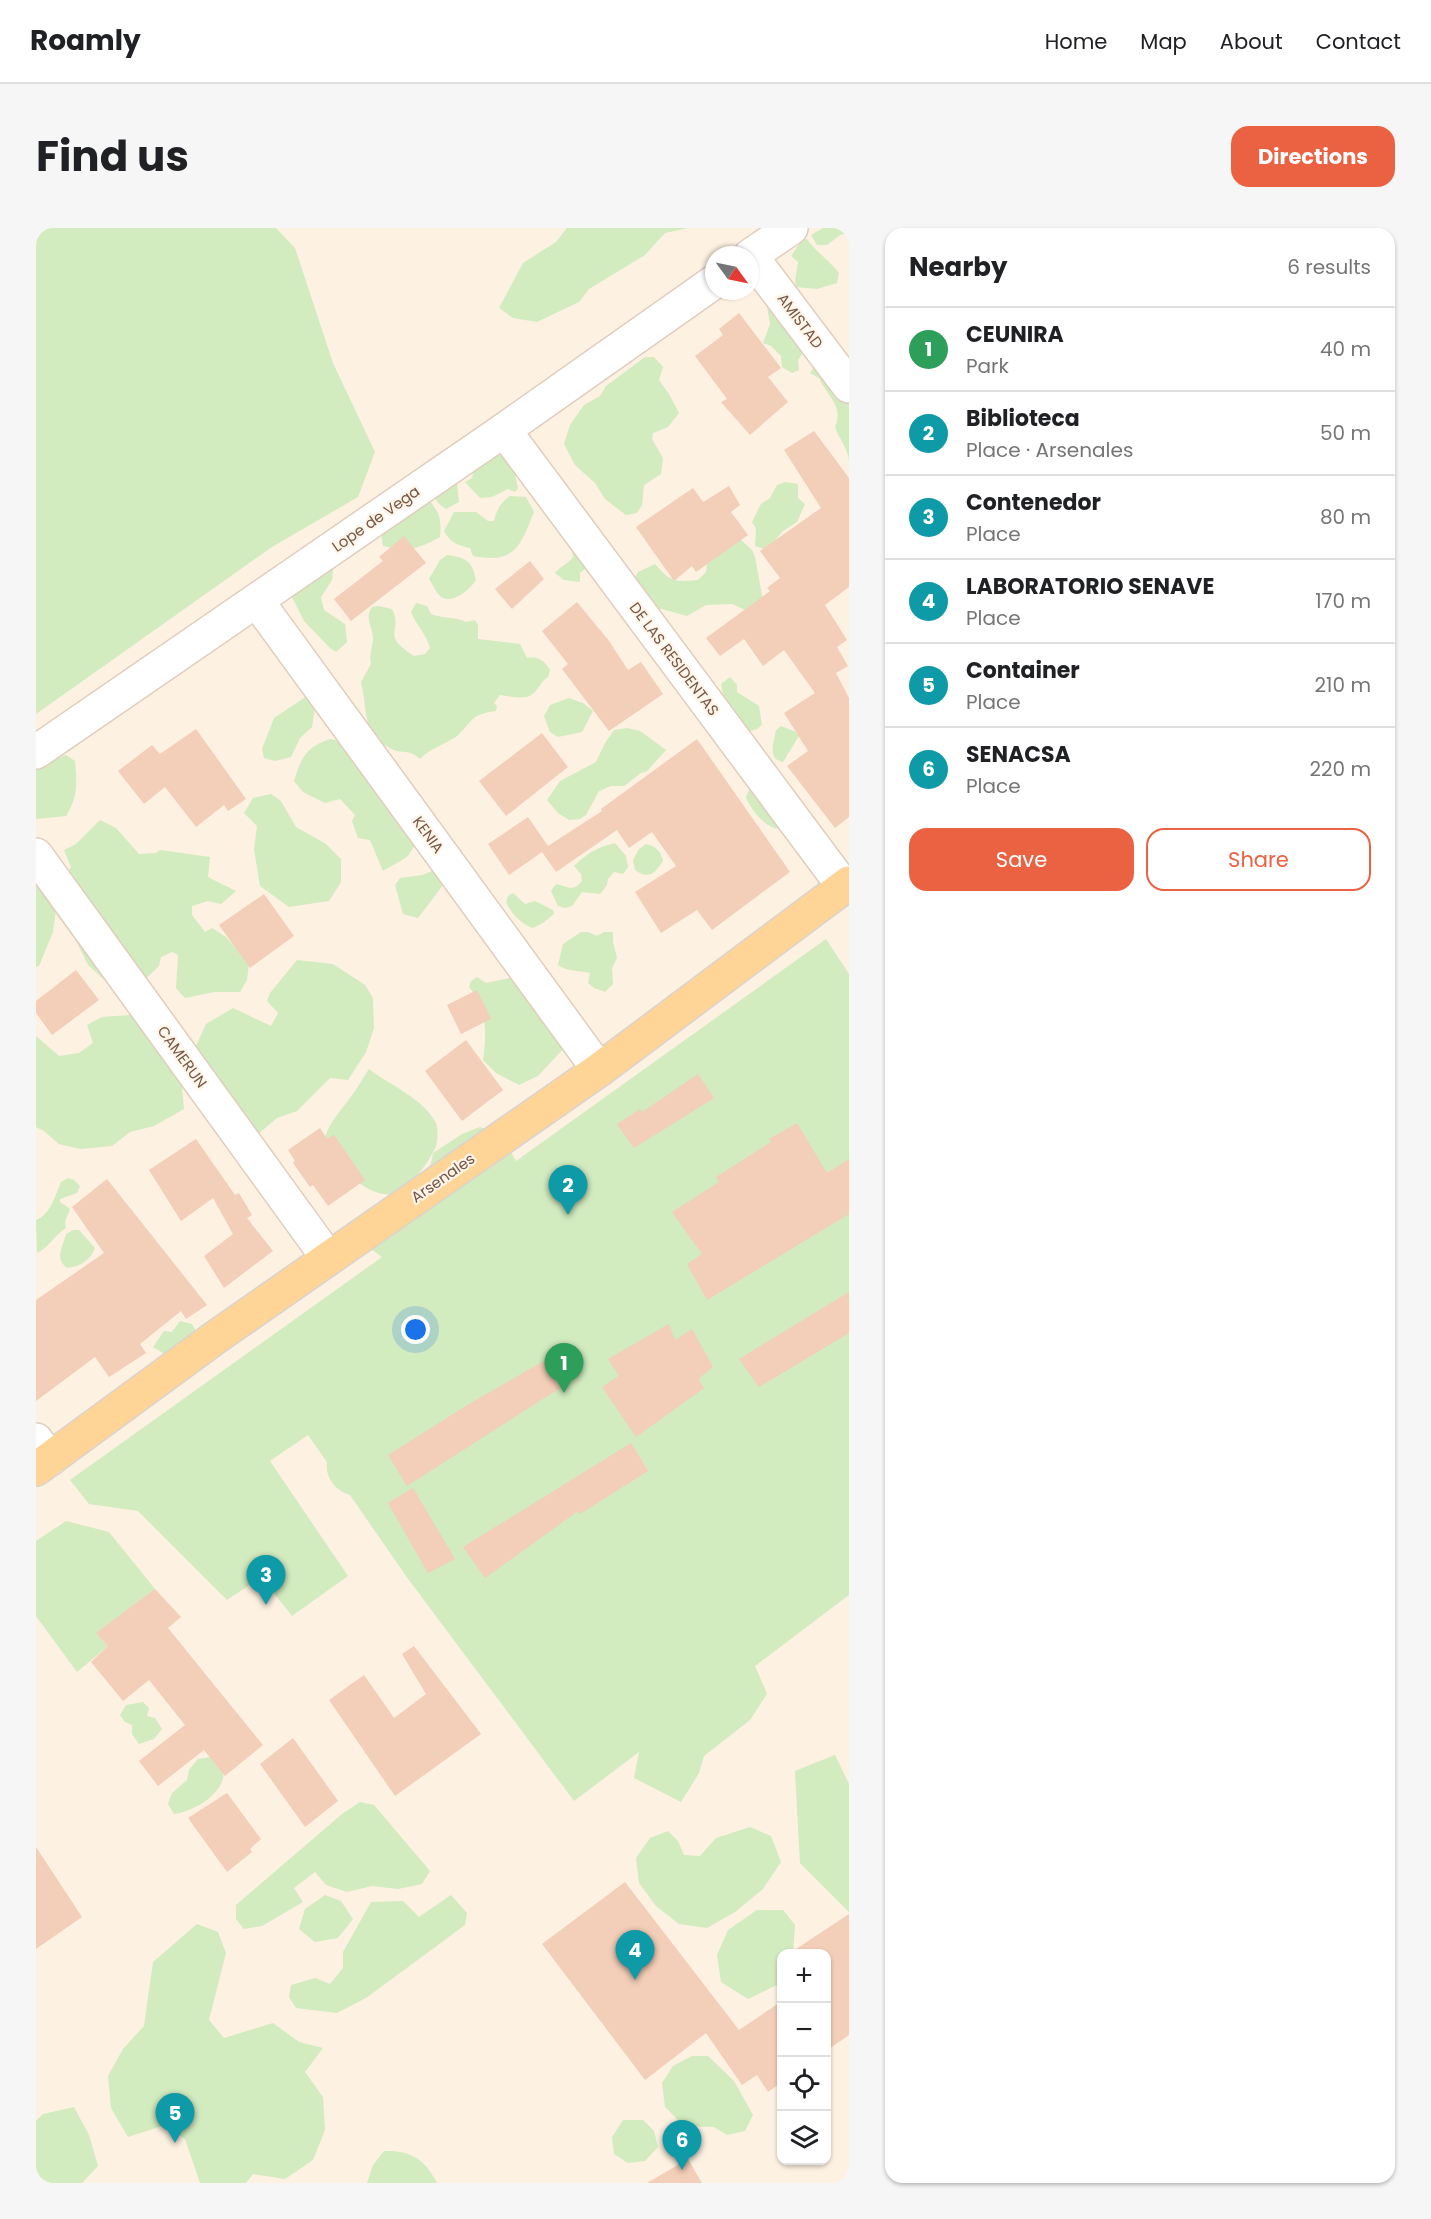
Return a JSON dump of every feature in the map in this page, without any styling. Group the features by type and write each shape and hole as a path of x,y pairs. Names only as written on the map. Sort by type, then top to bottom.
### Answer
{"main road":[{"name":"Arsenales","path":"41,1456 599,1070 847,885"}],"street":[{"path":"759,250 791,228"},
{"name":"AMISTAD","path":"759,268 849,386"},
{"name":"Lope de Vega","path":"36,752 504,430 705,288"},
{"name":"DE LAS RESIDENTAS","path":"504,430 847,885"},
{"name":"KENIA","path":"257,601 599,1070"},
{"name":"CAMERUN","path":"36,855 328,1258"}],"green space":[{"path":"36,228 276,228 295,248 333,363 375,452 358,497 272,547 36,714"},
{"path":"567,228 689,228 665,233 645,255 589,289 579,302 537,322 513,318 499,308 523,263 556,242"},
{"path":"823,228 849,228 849,233 840,235 827,245 817,245 811,235"},
{"path":"807,239 839,273 837,283 817,289 796,287 798,262 791,256 802,240"},
{"path":"765,286 805,350 798,360 799,370 792,373 782,367 781,356 771,346 763,343 770,324 766,300 760,297 759,292"},
{"path":"645,357 654,357 663,367 659,380 679,413 668,427 653,433 652,439 663,458 661,474 644,485 642,505 637,513 626,515 605,499 595,483 575,465 564,444 570,425 584,405 600,396 606,386"},
{"path":"815,366 849,391 849,461 835,427 838,414 836,407 819,378 810,373"},
{"path":"491,448 509,459 515,472 518,488 515,492 508,489 492,497 480,498 465,482 472,478 475,466"},
{"path":"785,482 798,484 798,498 805,504 797,522 783,531 767,550 755,546 756,529 752,522 761,504 770,498 777,485"},
{"path":"457,484 459,502 446,509 436,499 431,486"},
{"path":"422,493 438,513 440,537 413,548 399,549 383,546 379,520"},
{"path":"510,496 526,497 534,512 520,543 508,555 487,558 473,556 470,548 455,543 444,531 454,512 476,512 488,521 494,521 499,507"},
{"path":"740,539 752,550 755,557 764,606 754,614 732,604 706,605 687,616 662,609 647,609 630,589 638,572 655,564 674,580 698,580 706,572 707,564"},
{"path":"571,546 591,564 580,573 580,582 564,580 555,573 573,557"},
{"path":"447,555 467,561 476,580 465,592 450,599 440,596 429,579 440,560"},
{"path":"334,564 332,580 321,597 324,610 345,624 347,642 336,652 304,621 285,583"},
{"path":"416,603 427,606 431,614 435,616 466,622 475,620 478,625 478,639 520,644 527,658 541,660 550,670 548,677 531,695 520,697 500,695 494,703 497,706 496,711 480,714 472,719 457,736 420,759 410,753 394,750 376,737 368,721 361,682 371,664 373,635 369,615 372,607 392,609 396,623 395,637 403,649 414,656 425,654 430,648 411,612"},
{"path":"730,677 737,685 737,692 759,706 762,725 757,729 744,733 723,694 721,684"},
{"path":"307,696 316,701 312,727 300,738 291,757 275,761 264,758 262,749 274,718"},
{"path":"569,698 583,703 593,711 582,732 558,737 550,732 544,716 550,705"},
{"path":"781,726 796,732 799,736 783,762 773,754 776,730"},
{"path":"627,728 640,731 666,750 647,771 624,786 611,786 599,791 586,815 580,819 569,820 558,813 547,800 560,781 596,762 614,730"},
{"path":"330,739 349,743 420,838 407,857 383,871 370,840 358,838 352,821 355,815 340,799 325,803 303,792 294,781 306,754 315,746"},
{"path":"66,755 75,761 76,769 76,790 70,809 66,816 36,819 36,768"},
{"path":"751,785 784,820 780,829 764,822 751,807 746,797"},
{"path":"271,794 281,801 296,827 326,844 341,859 341,882 329,901 289,907 260,886 254,849 257,826 244,813 253,798"},
{"path":"100,820 116,828 139,854 156,853 160,850 210,857 208,877 236,891 221,904 208,901 192,906 192,915 205,932 212,928 226,937 249,963 247,980 240,992 214,992 185,998 176,988 178,955 172,952 161,957 159,966 135,989 111,986 88,965 68,924 61,882 71,867 64,850 76,844"},
{"path":"615,843 626,856 628,867 623,874 614,872 600,894 582,892 572,906 565,908 558,906 551,891 556,884 570,888 579,885 582,881 581,874 574,866 593,852"},
{"path":"646,844 658,850 663,861 654,872 648,875 635,870 633,860 639,849"},
{"path":"36,863 58,895 53,932 39,966 36,967"},
{"path":"439,868 443,885 418,918 403,914 395,885 400,878 422,875"},
{"path":"513,893 525,904 535,901 553,910 554,914 533,928 524,924 506,902 508,896"},
{"path":"581,932 597,936 604,932 613,932 617,958 612,968 613,984 605,992 588,983 590,973 569,970 558,965 563,944"},
{"path":"826,939 849,974 849,1595 755,1666 767,1694 750,1720 704,1756 699,1773 681,1802 634,1778 639,1752 574,1801 406,1576 350,1495 332,1483 327,1462 308,1435 270,1461 348,1576 292,1616 261,1577 227,1600 138,1511 89,1504 70,1480 382,1257 364,1244 418,1191 426,1170 431,1164 433,1153 462,1134 480,1127 503,1140 516,1161"},
{"path":"297,960 333,964 365,985 373,998 374,1028 366,1052 348,1080 330,1078 297,1111 277,1118 257,1135 235,1142 210,1124 195,1048 206,1024 233,1008 271,1026 278,1013 267,1001 270,993"},
{"path":"477,977 486,983 510,978 521,983 565,1047 538,1076 519,1085 496,1073 483,1060 484,1022 479,1004 469,987 471,981"},
{"path":"130,1015 162,1037 168,1044 181,1080 184,1109 154,1126 130,1132 112,1146 80,1149 59,1144 36,1127 36,1036 59,1056 79,1053 93,1043 87,1025 102,1017"},
{"path":"369,1069 415,1099 437,1125 437,1144 429,1159 411,1183 391,1195 360,1184 323,1144 330,1125"},
{"path":"68,1178 80,1186 77,1193 60,1199 60,1202 70,1209 65,1222 66,1228 37,1253 36,1220 49,1209 61,1182"},
{"path":"79,1230 95,1248 84,1262 67,1268 60,1256 66,1234"},
{"path":"180,1321 192,1324 196,1331 166,1355 153,1347 164,1331 172,1332"},
{"path":"66,1521 109,1532 155,1589 97,1633 108,1646 77,1672 36,1616 36,1541"},
{"path":"143,1702 149,1708 147,1716 155,1718 162,1729 154,1739 139,1744 132,1734 132,1725 125,1722 120,1715 126,1705"},
{"path":"835,1755 849,1784 849,1912 800,1863 795,1771"},
{"path":"210,1757 222,1764 223,1776 220,1785 203,1802 174,1814 168,1804 172,1793 187,1780 189,1770 198,1759"},
{"path":"360,1802 374,1805 430,1871 422,1884 398,1889 372,1886 347,1892 326,1885 315,1872 294,1888 303,1902 262,1926 244,1929 236,1919 236,1905 342,1814"},
{"path":"750,1827 771,1836 781,1862 763,1889 735,1912 707,1928 679,1924 656,1906 639,1883 636,1858 650,1838 668,1831 678,1841 684,1855 700,1856 716,1838"},
{"path":"325,1895 341,1901 353,1919 338,1938 315,1942 299,1929 305,1909"},
{"path":"451,1895 467,1913 465,1925 366,1998 337,2013 296,2008 289,1997 291,1985 315,1978 330,1984 343,1968 343,1952 371,1902 403,1901 419,1917"},
{"path":"757,1910 783,1910 795,1925 793,1949 777,1949 777,1985 748,1999 721,1982 717,1955 728,1930"},
{"path":"197,1924 218,1932 226,1953 209,2020 224,2038 273,2023 299,2042 323,2048 305,2072 323,2097 325,2130 313,2160 285,2179 253,2174 246,2183 200,2183 185,2139 165,2125 128,2137 111,2108 108,2076 123,2049 144,2026 153,1962"},
{"path":"692,2056 708,2056 734,2081 753,2115 745,2131 727,2135 714,2127 684,2126 665,2107 662,2083 673,2066"},
{"path":"74,2107 89,2135 98,2166 82,2183 36,2183 36,2121 43,2114"},
{"path":"623,2120 643,2120 654,2131 658,2147 645,2161 628,2163 614,2154 612,2137"},
{"path":"384,2151 402,2152 416,2158 422,2162 437,2183 367,2183 373,2165"}],"building":[{"path":"739,313 781,368 768,377 788,402 750,435 721,402 727,399 695,356 723,335 719,329"},
{"path":"814,431 849,478 849,587 825,605 847,640 837,647 848,666 836,673 849,698 849,817 835,828 787,766 808,751 784,713 815,693 784,650 763,666 744,639 720,656 706,638 770,591 767,588 780,578 760,551 821,508 784,450"},
{"path":"729,486 740,505 731,512 748,535 696,572 692,566 674,581 636,527 693,488 703,502"},
{"path":"404,536 426,563 351,621 334,599 383,561 379,557"},
{"path":"530,561 544,579 512,609 495,589"},
{"path":"577,602 609,641 628,670 641,662 663,694 609,731 562,669 568,664 542,631"},
{"path":"196,729 246,799 228,811 224,805 196,827 165,787 144,804 118,771 152,745 160,754"},
{"path":"542,733 568,767 506,816 479,781"},
{"path":"697,739 790,872 712,930 697,910 661,933 635,892 676,866 652,832 629,848 617,830 556,872 542,852 509,875 488,844 528,817 548,846 602,811 601,809"},
{"path":"264,894 294,936 250,968 219,925"},
{"path":"76,970 99,1000 52,1035 36,1013 36,1001"},
{"path":"477,990 491,1019 461,1034 447,1005"},
{"path":"466,1040 503,1090 462,1121 425,1071"},
{"path":"698,1074 714,1098 634,1148 617,1124 640,1109 642,1112"},
{"path":"797,1123 827,1173 849,1159 849,1214 707,1300 687,1264 702,1254 672,1212 719,1182 716,1177 771,1142 769,1139"},
{"path":"320,1128 327,1139 334,1135 365,1180 328,1206 313,1185 310,1187 293,1163 295,1161 288,1150"},
{"path":"196,1139 235,1195 239,1193 252,1215 247,1218 273,1251 224,1288 204,1256 233,1234 213,1198 181,1221 149,1170"},
{"path":"107,1179 207,1305 186,1319 181,1311 140,1344 146,1353 109,1377 95,1357 36,1401 36,1300 104,1253 72,1207"},
{"path":"849,1292 849,1333 759,1387 739,1359"},
{"path":"669,1324 675,1340 692,1329 713,1367 698,1379 704,1388 636,1437 602,1387 619,1376 608,1359"},
{"path":"544,1361 560,1388 407,1486 388,1455 469,1404"},
{"path":"631,1443 648,1471 580,1514 578,1511 485,1578 463,1547"},
{"path":"413,1488 455,1559 428,1573 388,1503"},
{"path":"155,1589 181,1617 168,1628 263,1745 225,1776 204,1750 158,1786 139,1761 185,1725 149,1680 123,1701 91,1662 108,1646 96,1633"},
{"path":"414,1646 481,1734 395,1796 329,1700 364,1675 394,1718 426,1694 402,1654"},
{"path":"293,1738 338,1801 305,1827 260,1764"},
{"path":"227,1793 261,1839 250,1849 252,1852 227,1872 188,1818"},
{"path":"36,1847 82,1917 36,1949"},
{"path":"625,1882 739,2030 777,2004 777,2086 768,2092 757,2075 742,2085 706,2033 645,2080 542,1944"},
{"path":"849,1914 849,2035 831,2048 831,1949 796,1949"},
{"path":"688,2159 702,2183 647,2183"}],"place":[{"name":"Biblioteca","path":"568,1215"},
{"name":"CEUNIRA","path":"564,1393"},
{"name":"Contenedor","path":"266,1605"},
{"name":"LABORATORIO SENAVE","path":"635,1980"},
{"name":"Container","path":"175,2143"},
{"name":"SENACSA","path":"682,2170"}]}
